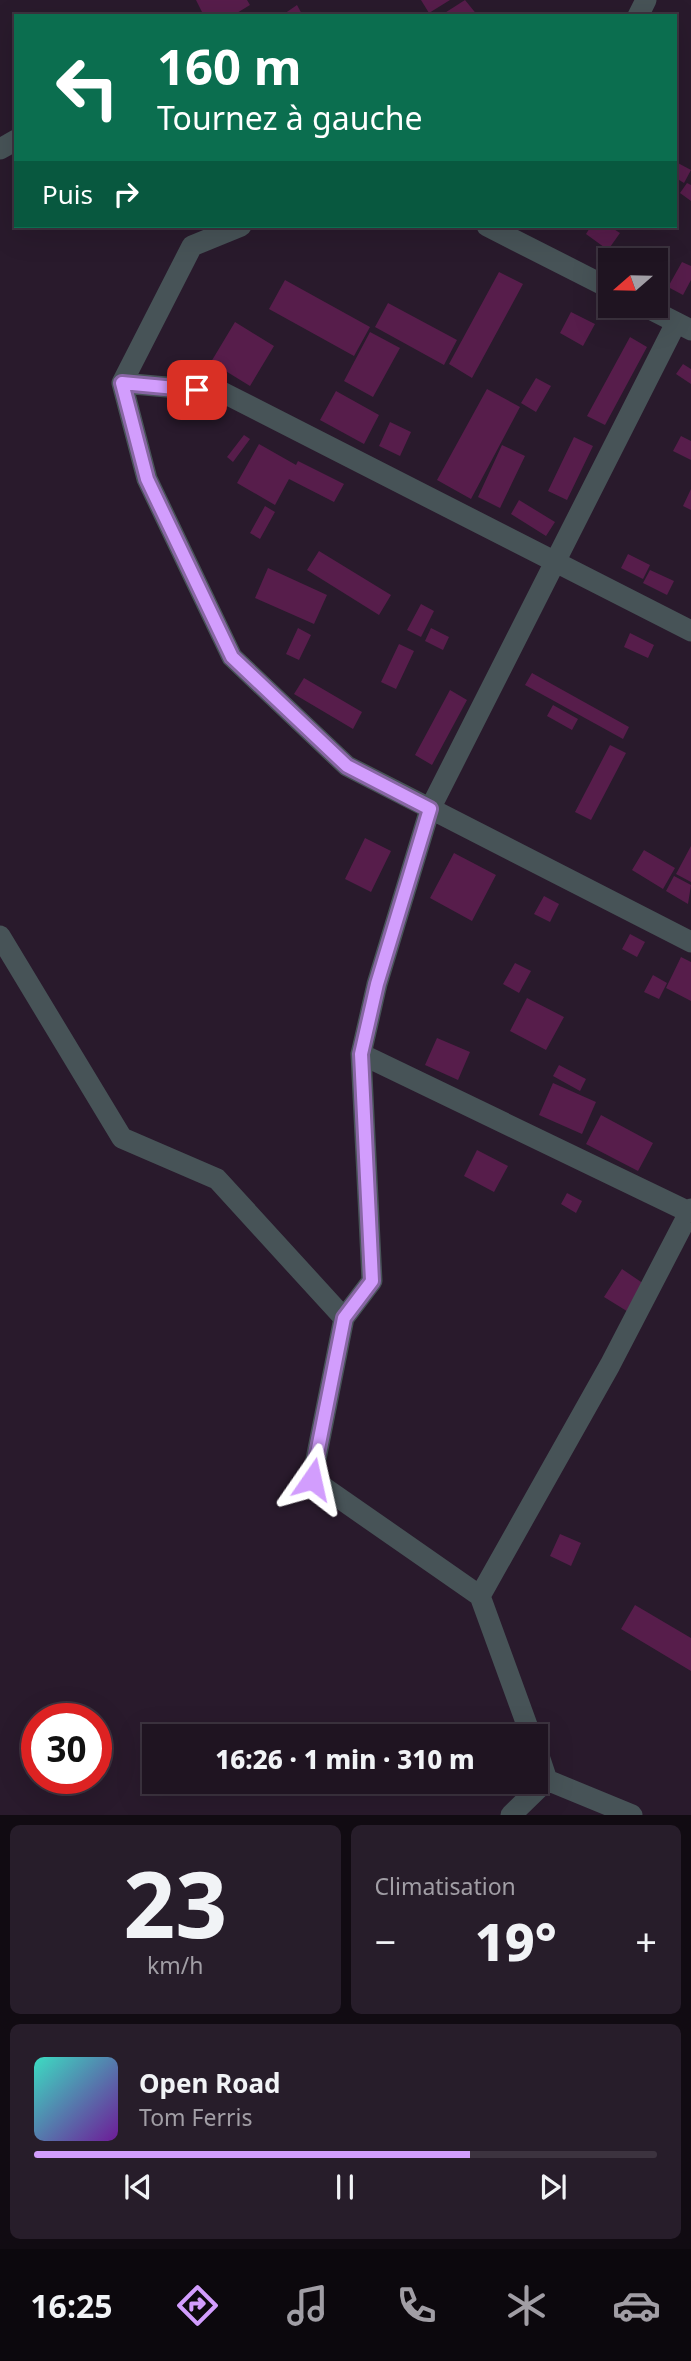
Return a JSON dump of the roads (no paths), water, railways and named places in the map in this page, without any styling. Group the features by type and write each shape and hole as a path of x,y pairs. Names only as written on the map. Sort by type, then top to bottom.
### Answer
{"street":[{"path":"236,228 192,246 122,383 147,479 232,657 347,766 691,942"},
{"path":"491,228 598,282"},
{"path":"527,1724 480,1596 312,1479 344,1318 372,1281 361,1054 377,984 430,809 555,562 684,327 667,318"},
{"path":"122,383 222,392 691,631"},
{"path":"0,936 122,1138 217,1179 344,1318"},
{"path":"361,1054 690,1211 610,1365 480,1596"},
{"path":"548,1780 632,1815"},
{"path":"511,1815 533,1794"}]}
